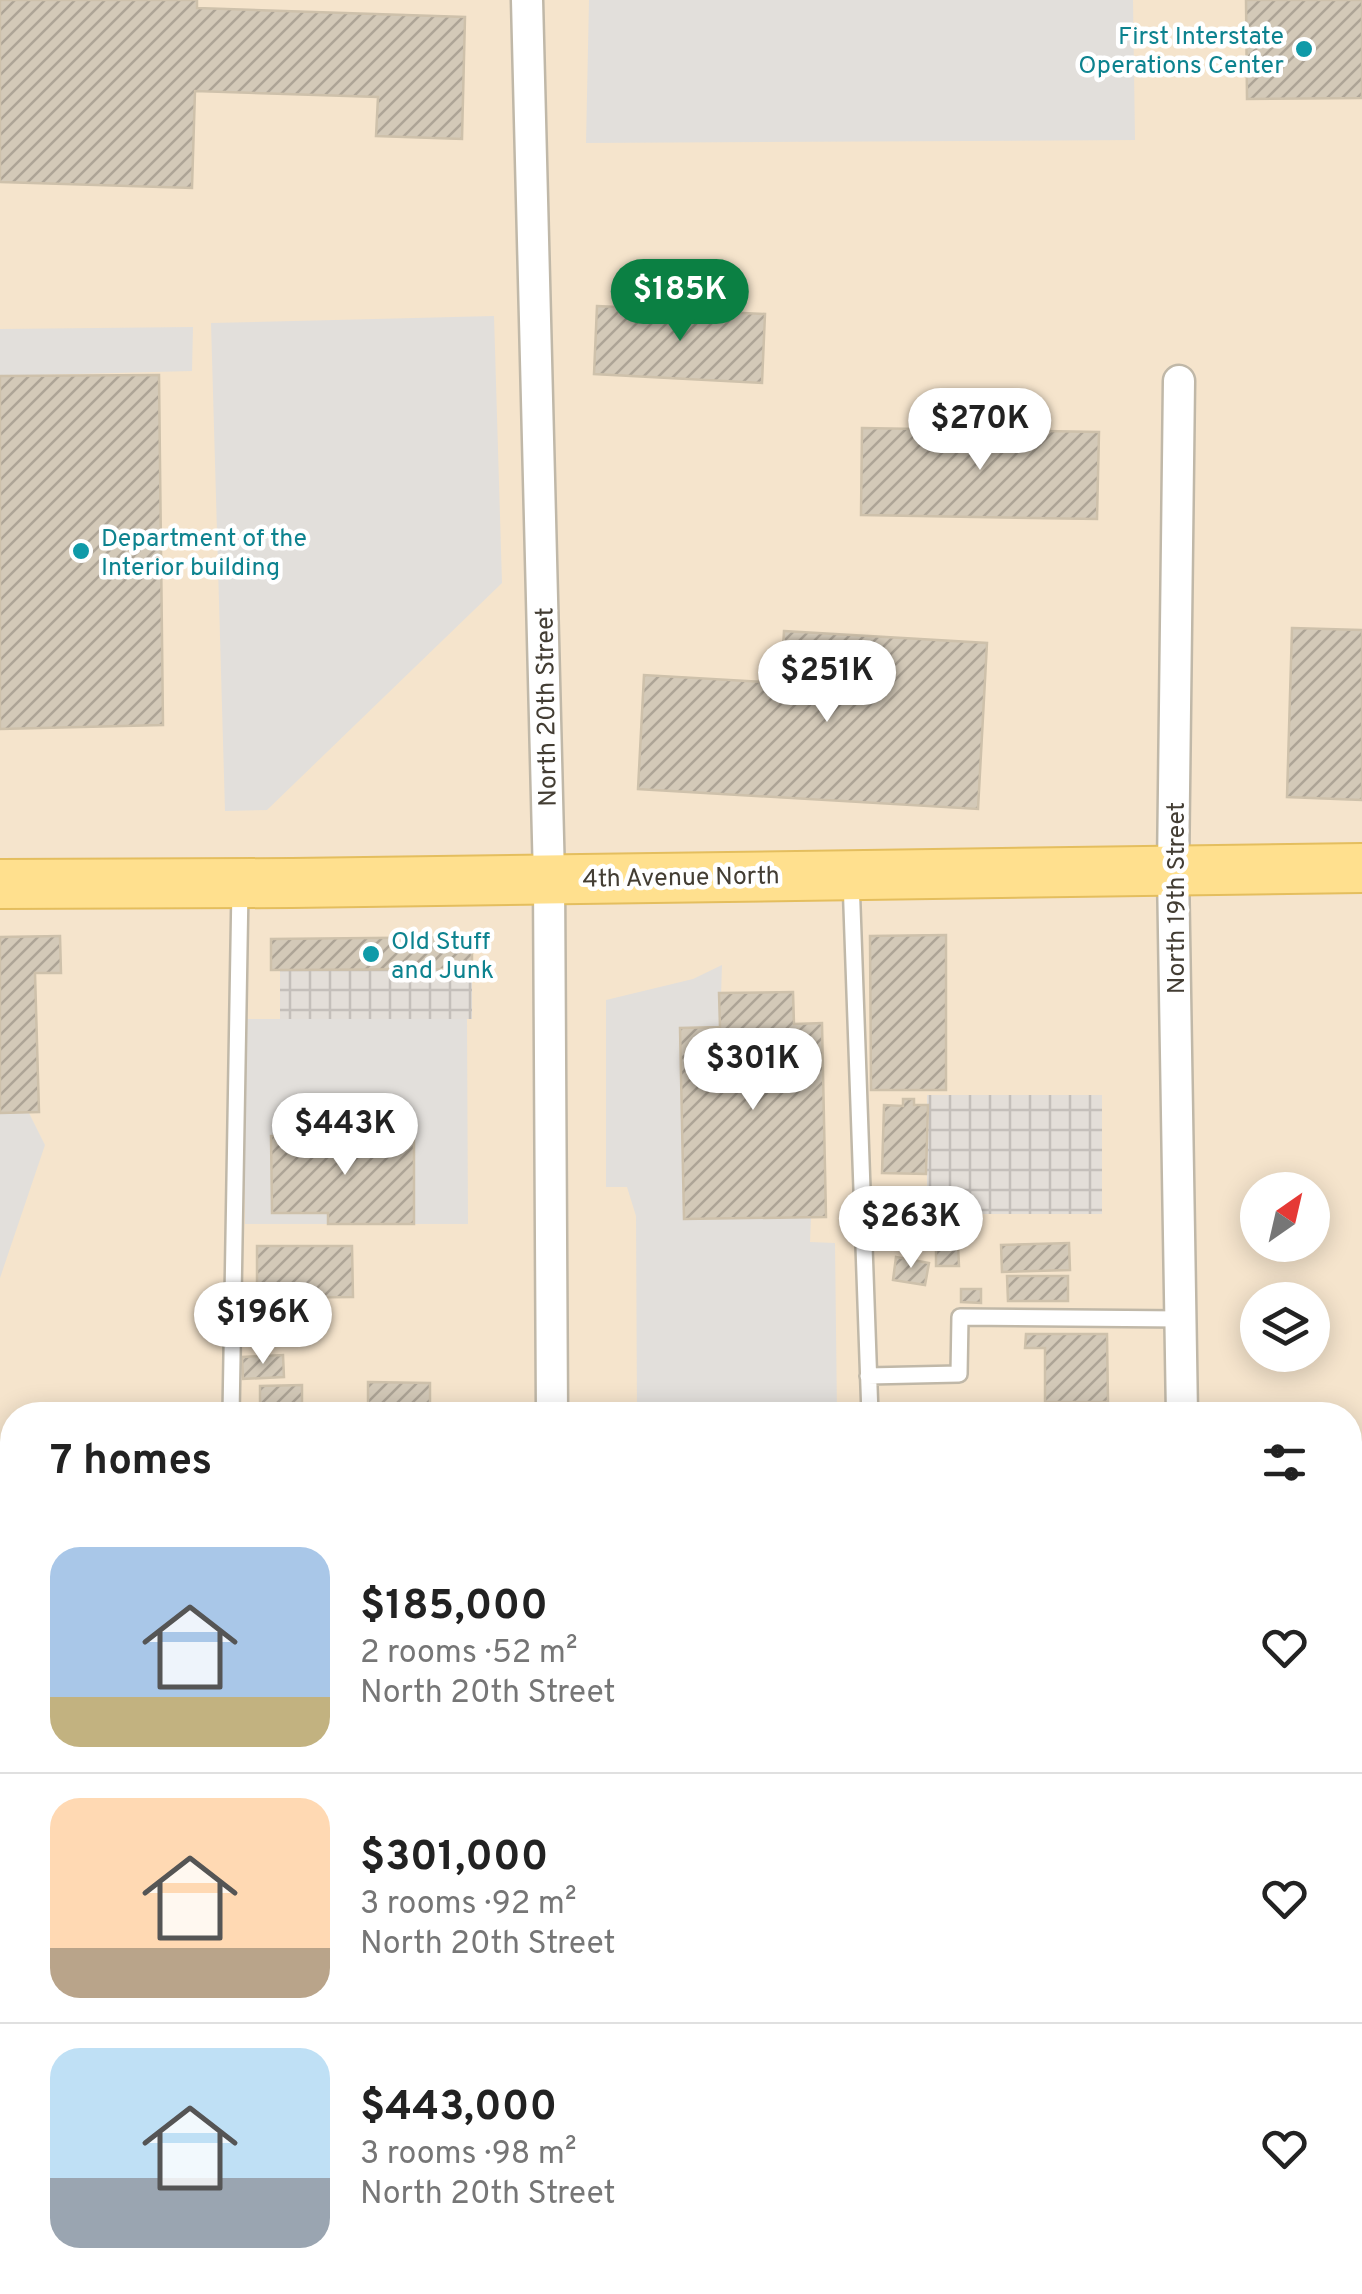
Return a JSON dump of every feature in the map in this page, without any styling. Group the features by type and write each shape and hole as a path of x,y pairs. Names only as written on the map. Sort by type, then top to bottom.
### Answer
{"main road":[{"name":"4th Avenue North","path":"0,884 1362,868"}],"street":[{"name":"North 20th Street","path":"527,0 549,878 552,1402"},
{"name":"North 19th Street","path":"1179,382 1174,872 1182,1402"}],"lane":[{"path":"850,875 869,1402"},
{"path":"231,1402 240,884"},
{"path":"868,1376 959,1374 960,1317 1180,1319"}],"shaded area":[{"path":"0,0 1362,0 1362,1402 0,1402"},
{"path":"589,0 1133,0 1135,140 586,143"},
{"path":"494,316 502,583 267,810 225,811 211,323"},
{"path":"193,327 192,371 0,376 0,329"},
{"path":"722,965 720,1027 680,1028 684,1218 811,1217 810,1242 835,1243 837,1402 637,1402 636,1216 627,1187 606,1187 606,1000 693,979"},
{"path":"472,969 472,1019 280,1020 280,970"},
{"path":"244,1019 467,1019 468,1224 414,1224 414,1137 271,1137 272,1212 328,1213 328,1224 245,1224"},
{"path":"927,1095 1102,1095 1102,1214 927,1214"},
{"path":"0,1113 29,1113 45,1145 0,1278"}],"building":[{"path":"0,0 197,0 197,8 465,17 462,139 376,136 378,97 195,91 192,188 0,182"},
{"name":"First Interstate Operations Center","path":"1246,0 1362,0 1362,98 1247,99"},
{"path":"597,306 765,314 762,383 594,374"},
{"name":"Department of the Interior building","path":"159,375 163,725 0,729 0,376"},
{"path":"862,428 1099,432 1097,519 861,515"},
{"path":"1292,628 1362,630 1362,800 1287,797"},
{"path":"784,631 987,643 978,809 638,789 644,675 781,683"},
{"path":"946,935 946,1090 871,1090 870,936"},
{"path":"60,936 61,973 35,973 39,1112 0,1113 0,937"},
{"name":"Old Stuff and Junk","path":"472,937 472,969 271,970 271,939"},
{"path":"793,992 794,1024 822,1023 826,1217 684,1219 680,1028 720,1027 719,993"},
{"path":"903,1099 914,1099 914,1105 928,1105 926,1174 882,1173 884,1105 903,1106"},
{"path":"271,1136 414,1136 414,1224 328,1224 328,1213 272,1213"},
{"path":"1069,1243 1070,1270 1002,1272 1001,1245"},
{"path":"936,1245 958,1245 959,1266 936,1266"},
{"path":"257,1246 352,1246 353,1297 257,1298"},
{"path":"896,1257 929,1263 925,1285 893,1280"},
{"path":"1007,1276 1068,1276 1068,1301 1008,1301"},
{"path":"961,1289 981,1289 981,1303 961,1302"},
{"path":"1026,1334 1107,1334 1108,1402 1045,1402 1045,1348 1025,1348"},
{"path":"283,1355 284,1377 243,1379 242,1357"},
{"path":"368,1382 430,1383 430,1402 368,1402"},
{"path":"302,1385 302,1402 260,1402 260,1386"}],"place":[{"name":"First Interstate Operations Center","path":"1304,49"},
{"name":"Department of the Interior building","path":"81,551"},
{"name":"Old Stuff and Junk","path":"371,954"}]}
